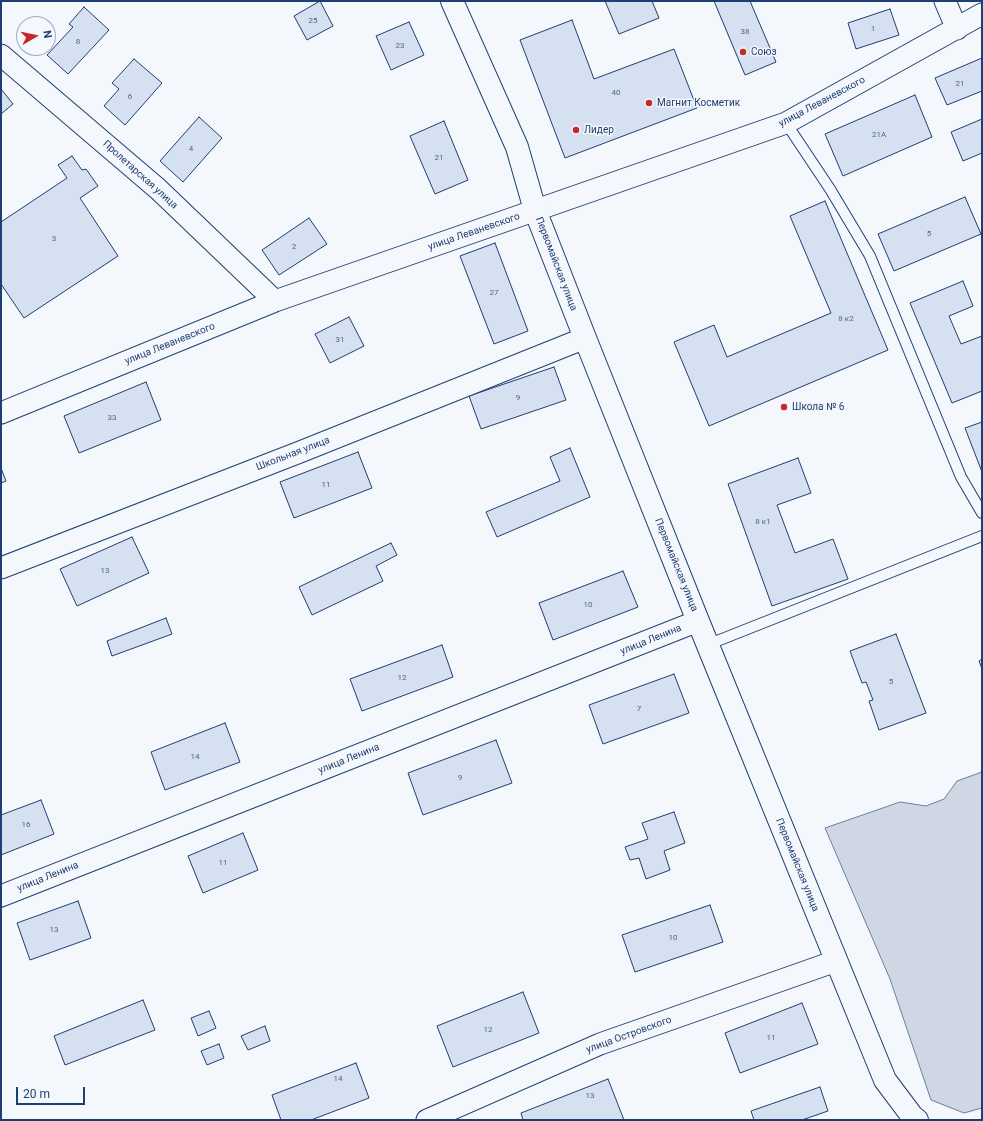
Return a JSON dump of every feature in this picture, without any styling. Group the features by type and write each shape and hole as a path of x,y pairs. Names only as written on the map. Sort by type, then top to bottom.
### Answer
{"main road":[{"name":"Первомайская улица","path":"452,1 516,147 536,210 585,338 698,622 885,1080 912,1116 917,1120"}],"street":[{"path":"945,1 957,29"},
{"name":"улица Леваневского","path":"1,413 274,300 786,123 982,14"},
{"name":"Пролетарская улица","path":"1,55 158,189 274,300"},
{"name":"Школьная улица","path":"1,568 300,452 585,338"},
{"name":"улица Ленина","path":"1,896 698,622"},
{"name":"улица Островского","path":"427,1120 600,1044 836,961"}],"lane":[{"path":"786,123 830,189 870,256 962,477 982,514"},
{"path":"708,645 982,536"}],"shaded area":[{"path":"982,772 982,1108 964,1113 931,1100 890,979 825,828 900,802 926,806 944,799 957,781"}],"building":[{"path":"320,1 333,26 307,40 294,16"},
{"path":"605,1 652,1 659,18 619,34"},
{"path":"714,1 750,1 776,62 745,75"},
{"path":"84,7 109,30 68,74 48,56 56,56 56,45 73,27 69,24"},
{"path":"890,9 899,35 856,49 848,23"},
{"path":"572,20 594,79 674,49 697,108 565,158 520,40"},
{"path":"409,22 424,55 391,70 376,36"},
{"path":"982,58 982,91 947,105 935,78"},
{"path":"134,59 162,83 125,125 104,106 119,89 112,83"},
{"path":"1,89 13,104 1,114"},
{"path":"915,95 932,137 843,176 825,134"},
{"path":"199,117 222,138 183,182 160,161"},
{"path":"982,119 982,153 963,161 951,132"},
{"path":"444,121 468,180 435,194 410,136"},
{"path":"72,156 82,170 86,169 98,186 80,198 118,256 24,318 1,284 1,222 67,178 58,165"},
{"path":"965,197 981,234 894,271 878,234"},
{"path":"825,201 888,350 709,426 674,342 714,325 727,357 831,313 790,216"},
{"path":"309,218 327,244 279,275 262,250"},
{"path":"495,243 528,331 494,344 460,256"},
{"path":"963,281 973,306 949,316 961,344 982,336 982,391 952,403 910,303"},
{"path":"349,317 364,346 330,363 315,334"},
{"path":"554,367 566,400 481,429 469,396"},
{"path":"146,382 161,420 79,453 64,416"},
{"path":"982,422 982,472 965,428"},
{"path":"570,448 590,497 497,537 486,512 560,481 550,457"},
{"path":"358,452 372,488 294,518 280,482"},
{"path":"798,458 811,493 777,505 795,553 833,539 848,579 772,606 728,484"},
{"path":"1,468 6,481 1,483"},
{"path":"132,537 149,573 77,606 60,569"},
{"path":"391,543 397,555 376,566 383,581 312,615 299,587"},
{"path":"623,571 638,607 553,640 539,603"},
{"path":"166,618 172,634 112,656 107,641"},
{"path":"896,634 926,713 879,730 869,701 873,700 866,682 862,683 850,651"},
{"path":"442,645 453,677 362,711 350,679"},
{"path":"982,659 982,669 979,661"},
{"path":"674,674 689,713 603,744 589,705"},
{"path":"225,723 240,762 165,790 151,752"},
{"path":"496,740 512,783 423,815 408,773"},
{"path":"41,800 54,834 1,855 1,815"},
{"path":"674,812 685,843 664,851 670,870 646,879 639,858 630,860 625,847 648,839 642,823"},
{"path":"243,833 258,870 203,893 188,856"},
{"path":"78,901 91,938 30,960 17,923"},
{"path":"710,905 723,942 635,972 622,935"},
{"path":"523,992 539,1033 453,1067 437,1026"},
{"path":"143,1000 155,1030 65,1065 54,1036"},
{"path":"802,1003 818,1044 740,1073 725,1033"},
{"path":"209,1011 216,1028 198,1036 191,1018"},
{"path":"265,1026 270,1041 248,1050 241,1036"},
{"path":"219,1044 224,1058 207,1065 201,1051"},
{"path":"356,1063 369,1098 311,1120 281,1120 272,1095"},
{"path":"608,1079 624,1120 523,1120 521,1113"},
{"path":"820,1087 828,1111 802,1120 754,1120 751,1111"}],"place":[{"name":"Союз","path":"743,52"},
{"name":"Магнит Косметик","path":"649,103"},
{"name":"Лидер","path":"576,130"},
{"name":"Школа № 6","path":"784,407"}]}
